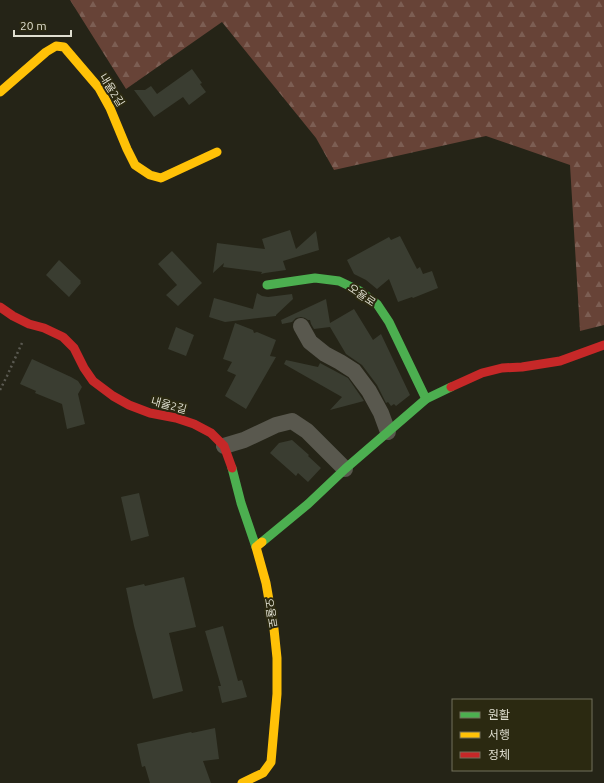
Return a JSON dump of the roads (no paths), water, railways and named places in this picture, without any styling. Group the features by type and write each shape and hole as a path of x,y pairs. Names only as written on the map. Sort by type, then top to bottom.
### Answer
{"street":[{"name":"내율2길","path":"0,92 46,52 56,46 64,47 99,88 110,108 127,149 136,165 150,175 161,178 217,152"},
{"name":"오율로","path":"267,285 315,278 339,281 360,291 377,304 389,322 426,399"},
{"name":"내율2길","path":"0,307 29,324 44,328 63,337 74,348 93,382 112,396 129,405 150,413 176,418 194,424 211,433 224,446 231,464 241,503 256,547"},
{"path":"301,326 310,342 325,354 354,371 369,391 381,413 388,432"},
{"path":"256,547 308,504 426,399 482,373 502,368 522,367 560,361 604,345"},
{"path":"224,446 244,440 276,425 292,422 307,431 346,470"},
{"name":"오율로","path":"242,783 262,773 270,762 277,694 278,658 274,629 266,583 256,547"}]}
